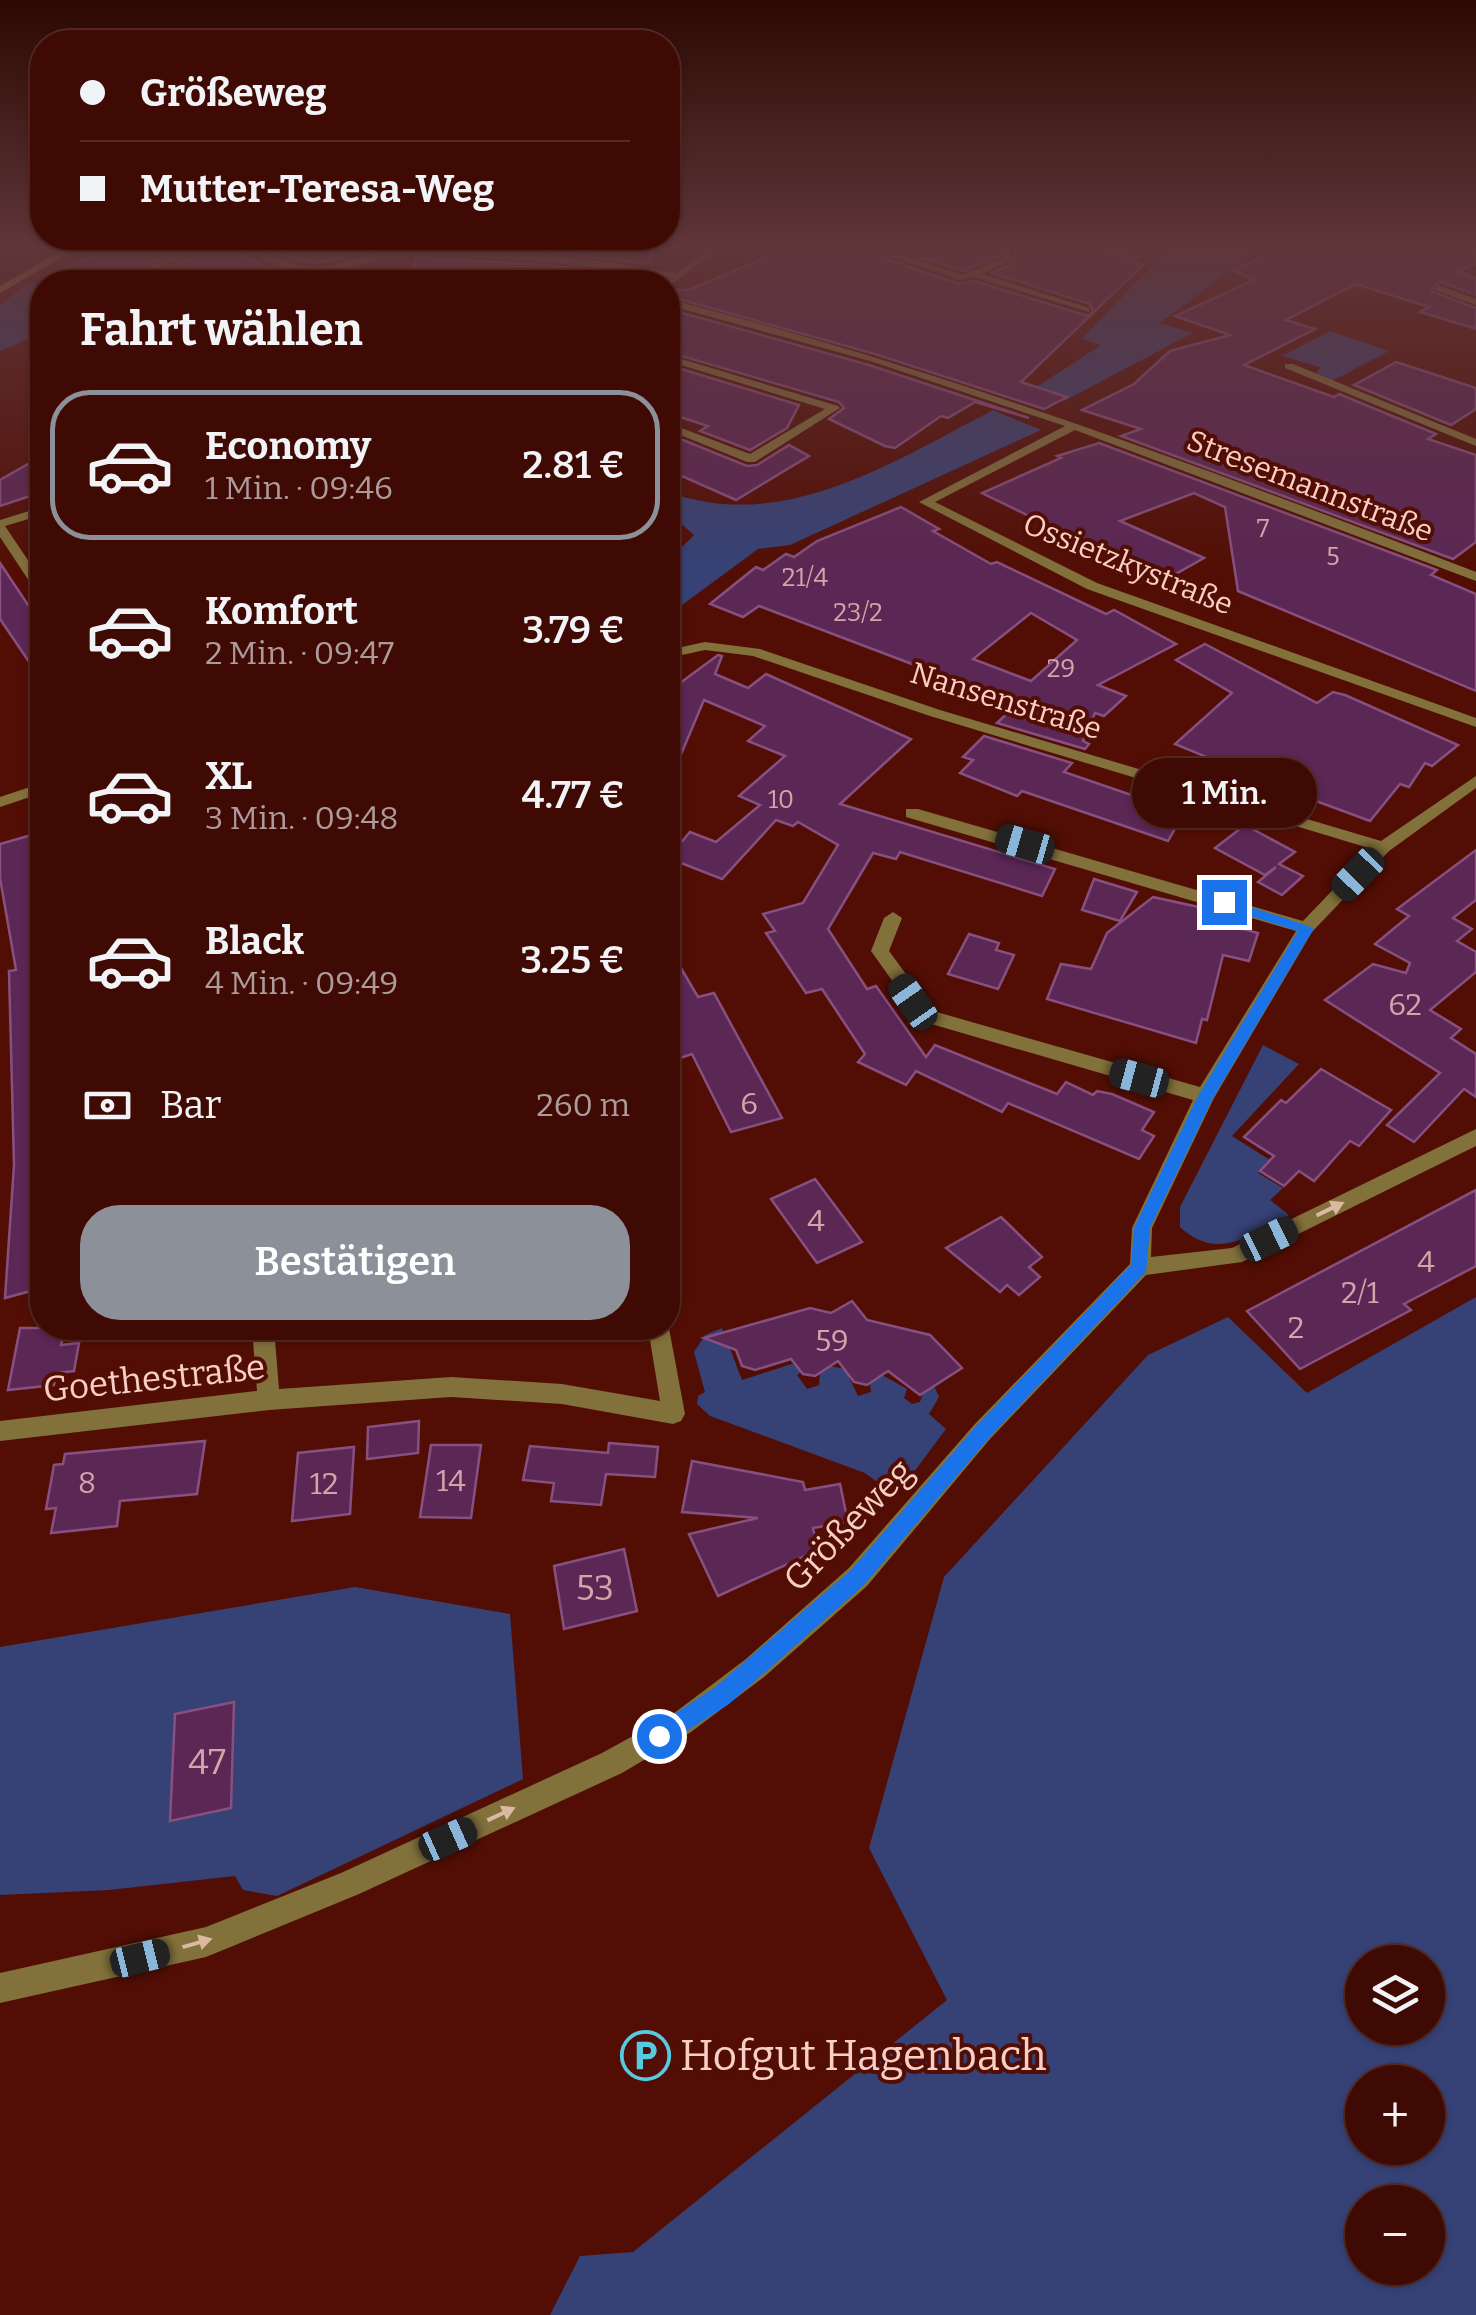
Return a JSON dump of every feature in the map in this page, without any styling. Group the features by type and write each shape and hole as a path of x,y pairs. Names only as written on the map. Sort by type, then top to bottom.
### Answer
{"street":[{"name":"Stresemannstraße","path":"863,356 1076,424 1476,578"},
{"path":"680,362 834,408 751,459 680,431"},
{"path":"1289,366 1476,443"},
{"name":"Ossietzkystraße","path":"1076,424 925,502 1092,586 1476,723"},
{"path":"30,515 0,526 30,572"},
{"name":"Nansenstraße","path":"680,651 705,646 755,652 935,713 1384,848"},
{"path":"1476,781 1384,848 1306,928 1206,1096 1142,1228 1140,1267 1235,1256 1476,1137"},
{"path":"0,802 30,792"},
{"path":"912,813 1306,928"},
{"path":"893,918 880,951 927,1016 1206,1096"},
{"name":"Größeweg","path":"0,1988 206,1942 384,1868 612,1763 682,1723 755,1668 858,1577 982,1432 1140,1267"},
{"path":"265,1340 269,1400"},
{"name":"Goethestraße","path":"0,1431 269,1400 495,1388 673,1414 661,1340"}],"shaded area":[{"path":"1084,356 1149,356 1064,401 1032,390"},
{"path":"1282,356 1379,356 1332,381 1315,375 1320,367"},
{"path":"993,410 1041,430 790,545 758,549 680,604 680,549 694,535 680,523 680,495 711,503 754,504 795,498 836,486 916,451"},
{"path":"1263,1045 1299,1064 1232,1136 1270,1160 1258,1173 1283,1188 1270,1200 1289,1215 1234,1242 1207,1243 1180,1227 1180,1207"},
{"path":"1476,1297 1476,2315 550,2315 580,2256 633,2252 947,2000 869,1848 944,1577 1148,1355 1228,1317 1307,1393"},
{"path":"722,1328 742,1380 795,1363 801,1372 797,1375 807,1389 819,1385 820,1373 830,1366 845,1369 858,1396 871,1392 870,1383 882,1375 907,1389 904,1398 912,1404 920,1402 923,1393 934,1386 939,1397 929,1414 946,1429 896,1496 865,1473 710,1416 697,1404 698,1396 705,1392 694,1352 705,1335"},
{"path":"355,1587 510,1614 523,1779 277,1896 243,1890 235,1876 109,1890 0,1895 0,1647"}],"building":[{"path":"682,356 837,356 1029,418 975,402 948,418 941,416 895,448 829,419 844,408 839,402"},
{"path":"881,356 1048,356 1021,382 1067,397 1044,409"},
{"path":"1165,356 1262,356 1244,365 1334,397 1339,394 1436,434 1428,439 1476,455 1476,542 1453,559 1121,436 1141,429 1082,410 1134,384"},
{"path":"1396,362 1476,388 1476,409 1451,425 1354,385"},
{"path":"680,369 799,405 787,428 750,450 700,431 708,426 680,417"},
{"path":"680,442 747,466 757,465 789,445 809,456 736,500 680,475"},
{"path":"1099,443 1437,570 1431,575 1476,594 1476,691 1238,591 1225,507 1194,493 1120,521 1204,558 1172,576 1064,533 982,493 1061,458 1057,456"},
{"path":"30,463 30,496 0,506 0,480"},
{"path":"901,507 939,529 933,531 991,564 997,562 1106,614 1114,610 1176,644 1098,685 1126,696 1104,716 1095,713 1083,741 1089,744 1085,749 997,723 1016,705 912,664 759,606 743,617 710,604 756,567 763,570 786,554 794,557 817,541","holes":["1031,613 1077,640 1031,681 973,659"]},
{"path":"0,563 30,608 30,663 0,619"},
{"path":"1205,644 1317,703 1333,692 1345,695 1458,745 1432,766 1425,763 1409,787 1400,784 1370,821 1289,791 1175,744 1232,693 1176,660"},
{"path":"718,655 722,656 715,674 748,688 766,674 911,739 840,804 1055,869 1042,896 900,852 896,859 873,853 828,929 867,989 876,986 926,1057 935,1045 1057,1094 1066,1082 1093,1095 1097,1091 1112,1094 1154,1112 1142,1130 1154,1136 1139,1159 1008,1103 1002,1112 916,1071 906,1085 858,1062 865,1054 822,989 806,993 766,933 775,931 763,914 803,903 838,845 798,822 793,826 776,820 722,879 680,863 680,844 690,832 716,842 760,805 739,796 785,756 748,741 765,726 704,700 680,757 680,683"},
{"path":"984,736 1072,763 1064,772 1184,813 1168,841 1022,791 1017,796 960,773 973,760 963,757"},
{"path":"1245,825 1295,852 1279,864 1303,876 1282,895 1258,882 1276,867 1265,875 1215,848"},
{"path":"30,835 30,1291 5,1298 14,1165 9,971 16,970 0,878 0,844"},
{"path":"1476,850 1476,900 1453,918 1472,929 1457,941 1476,952 1476,972 1430,1010 1461,1029 1451,1038 1476,1054 1476,1097 1464,1089 1414,1142 1387,1125 1440,1073 1325,1000 1373,964 1406,973 1410,963 1375,944 1409,916 1397,909"},
{"path":"1094,879 1137,892 1120,921 1082,910"},
{"path":"1153,897 1203,908 1200,917 1258,933 1249,961 1223,955 1207,1020 1202,1019 1196,1043 1047,999 1061,964 1091,969 1107,933"},
{"path":"969,934 999,943 996,950 1014,955 998,989 948,974"},
{"path":"680,966 698,997 714,993 782,1118 731,1132 692,1054 680,1058"},
{"path":"1321,1069 1391,1110 1359,1146 1350,1141 1314,1181 1299,1171 1284,1186 1260,1171 1274,1156 1244,1137 1281,1100 1286,1103"},
{"path":"815,1179 862,1242 817,1263 771,1199"},
{"path":"1476,1190 1476,1266 1404,1304 1411,1310 1300,1369 1247,1311"},
{"path":"1001,1217 1042,1257 1029,1267 1040,1277 1019,1295 1007,1285 1000,1292 946,1248"},
{"path":"852,1301 867,1320 930,1335 962,1368 920,1395 888,1371 867,1385 854,1382 838,1361 815,1376 803,1374 791,1359 755,1370 742,1366 736,1350 704,1338 810,1308 831,1313"},
{"path":"20,1328 30,1328 30,1340 62,1340 61,1345 79,1343 74,1371 56,1373 54,1385 8,1390"},
{"path":"419,1421 418,1453 367,1459 368,1427"},
{"path":"205,1441 197,1494 120,1501 117,1526 51,1533 56,1508 46,1509 54,1465 63,1464 65,1454"},
{"path":"609,1443 658,1447 655,1477 606,1474 601,1505 551,1501 554,1483 523,1480 530,1446 608,1453"},
{"path":"431,1445 481,1445 471,1518 420,1517"},
{"path":"354,1447 350,1514 292,1521 298,1453"},
{"path":"692,1461 803,1482 805,1490 840,1484 848,1522 813,1528 818,1550 718,1596 689,1534 758,1518 682,1512"},
{"path":"624,1549 637,1611 564,1629 554,1566"},
{"path":"234,1702 231,1808 170,1821 175,1714"}],"place":[{"name":"Hofgut Hagenbach","path":"645,2055"}],"route":[{"path":"659,1736 721,1696 858,1577 982,1432 1140,1267 1142,1228 1206,1096 1306,928 1224,902"}]}
